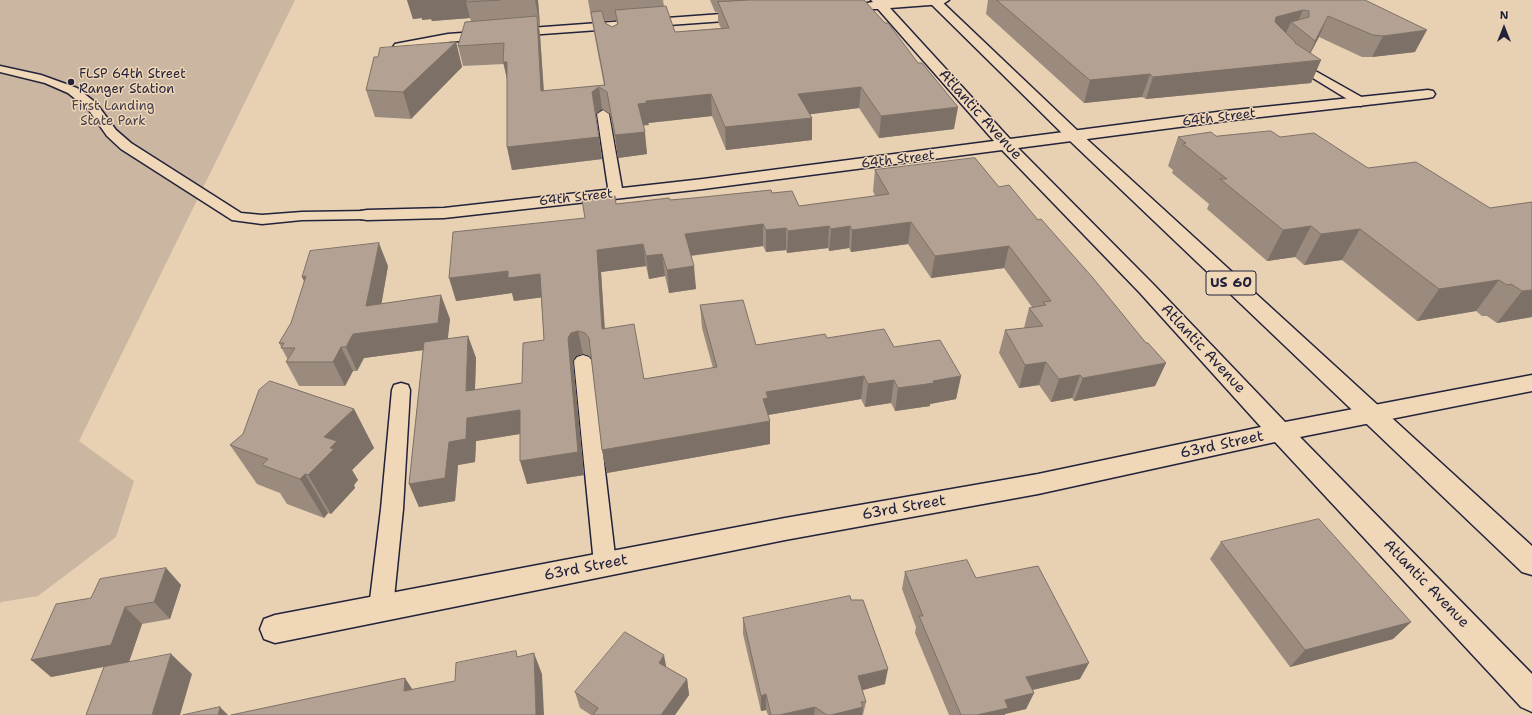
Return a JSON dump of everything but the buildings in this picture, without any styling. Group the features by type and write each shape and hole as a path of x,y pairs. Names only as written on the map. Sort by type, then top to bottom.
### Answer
{"main road":[{"path":"872,4 936,0"},
{"name":"US 60","path":"936,0 1074,136 1532,563"},
{"name":"Atlantic Avenue","path":"872,4 1007,146 1147,289 1280,432 1532,696"},
{"path":"400,47 448,38 611,32 763,14"},
{"name":"64th Street","path":"367,215 444,213 616,194 1007,146 1225,116 1428,94"},
{"name":"63rd Street","path":"275,629 785,529 1038,484 1280,432 1532,383"}],"lane":[{"path":"1287,57 1361,102"},
{"path":"0,69 40,78 80,96 92,107 111,132 126,146 237,217 255,220 326,215 367,215"},
{"path":"603,114 616,194"},
{"path":"583,360 605,564"},
{"path":"381,608 392,509 401,390"}],"green space":[{"name":"First Landing State Park","path":"0,0 295,0 79,441 134,481 116,537 38,596 1,602 0,604"}],"place":[{"name":"FLSP 64th Street Ranger Station","path":"71,82"}]}
